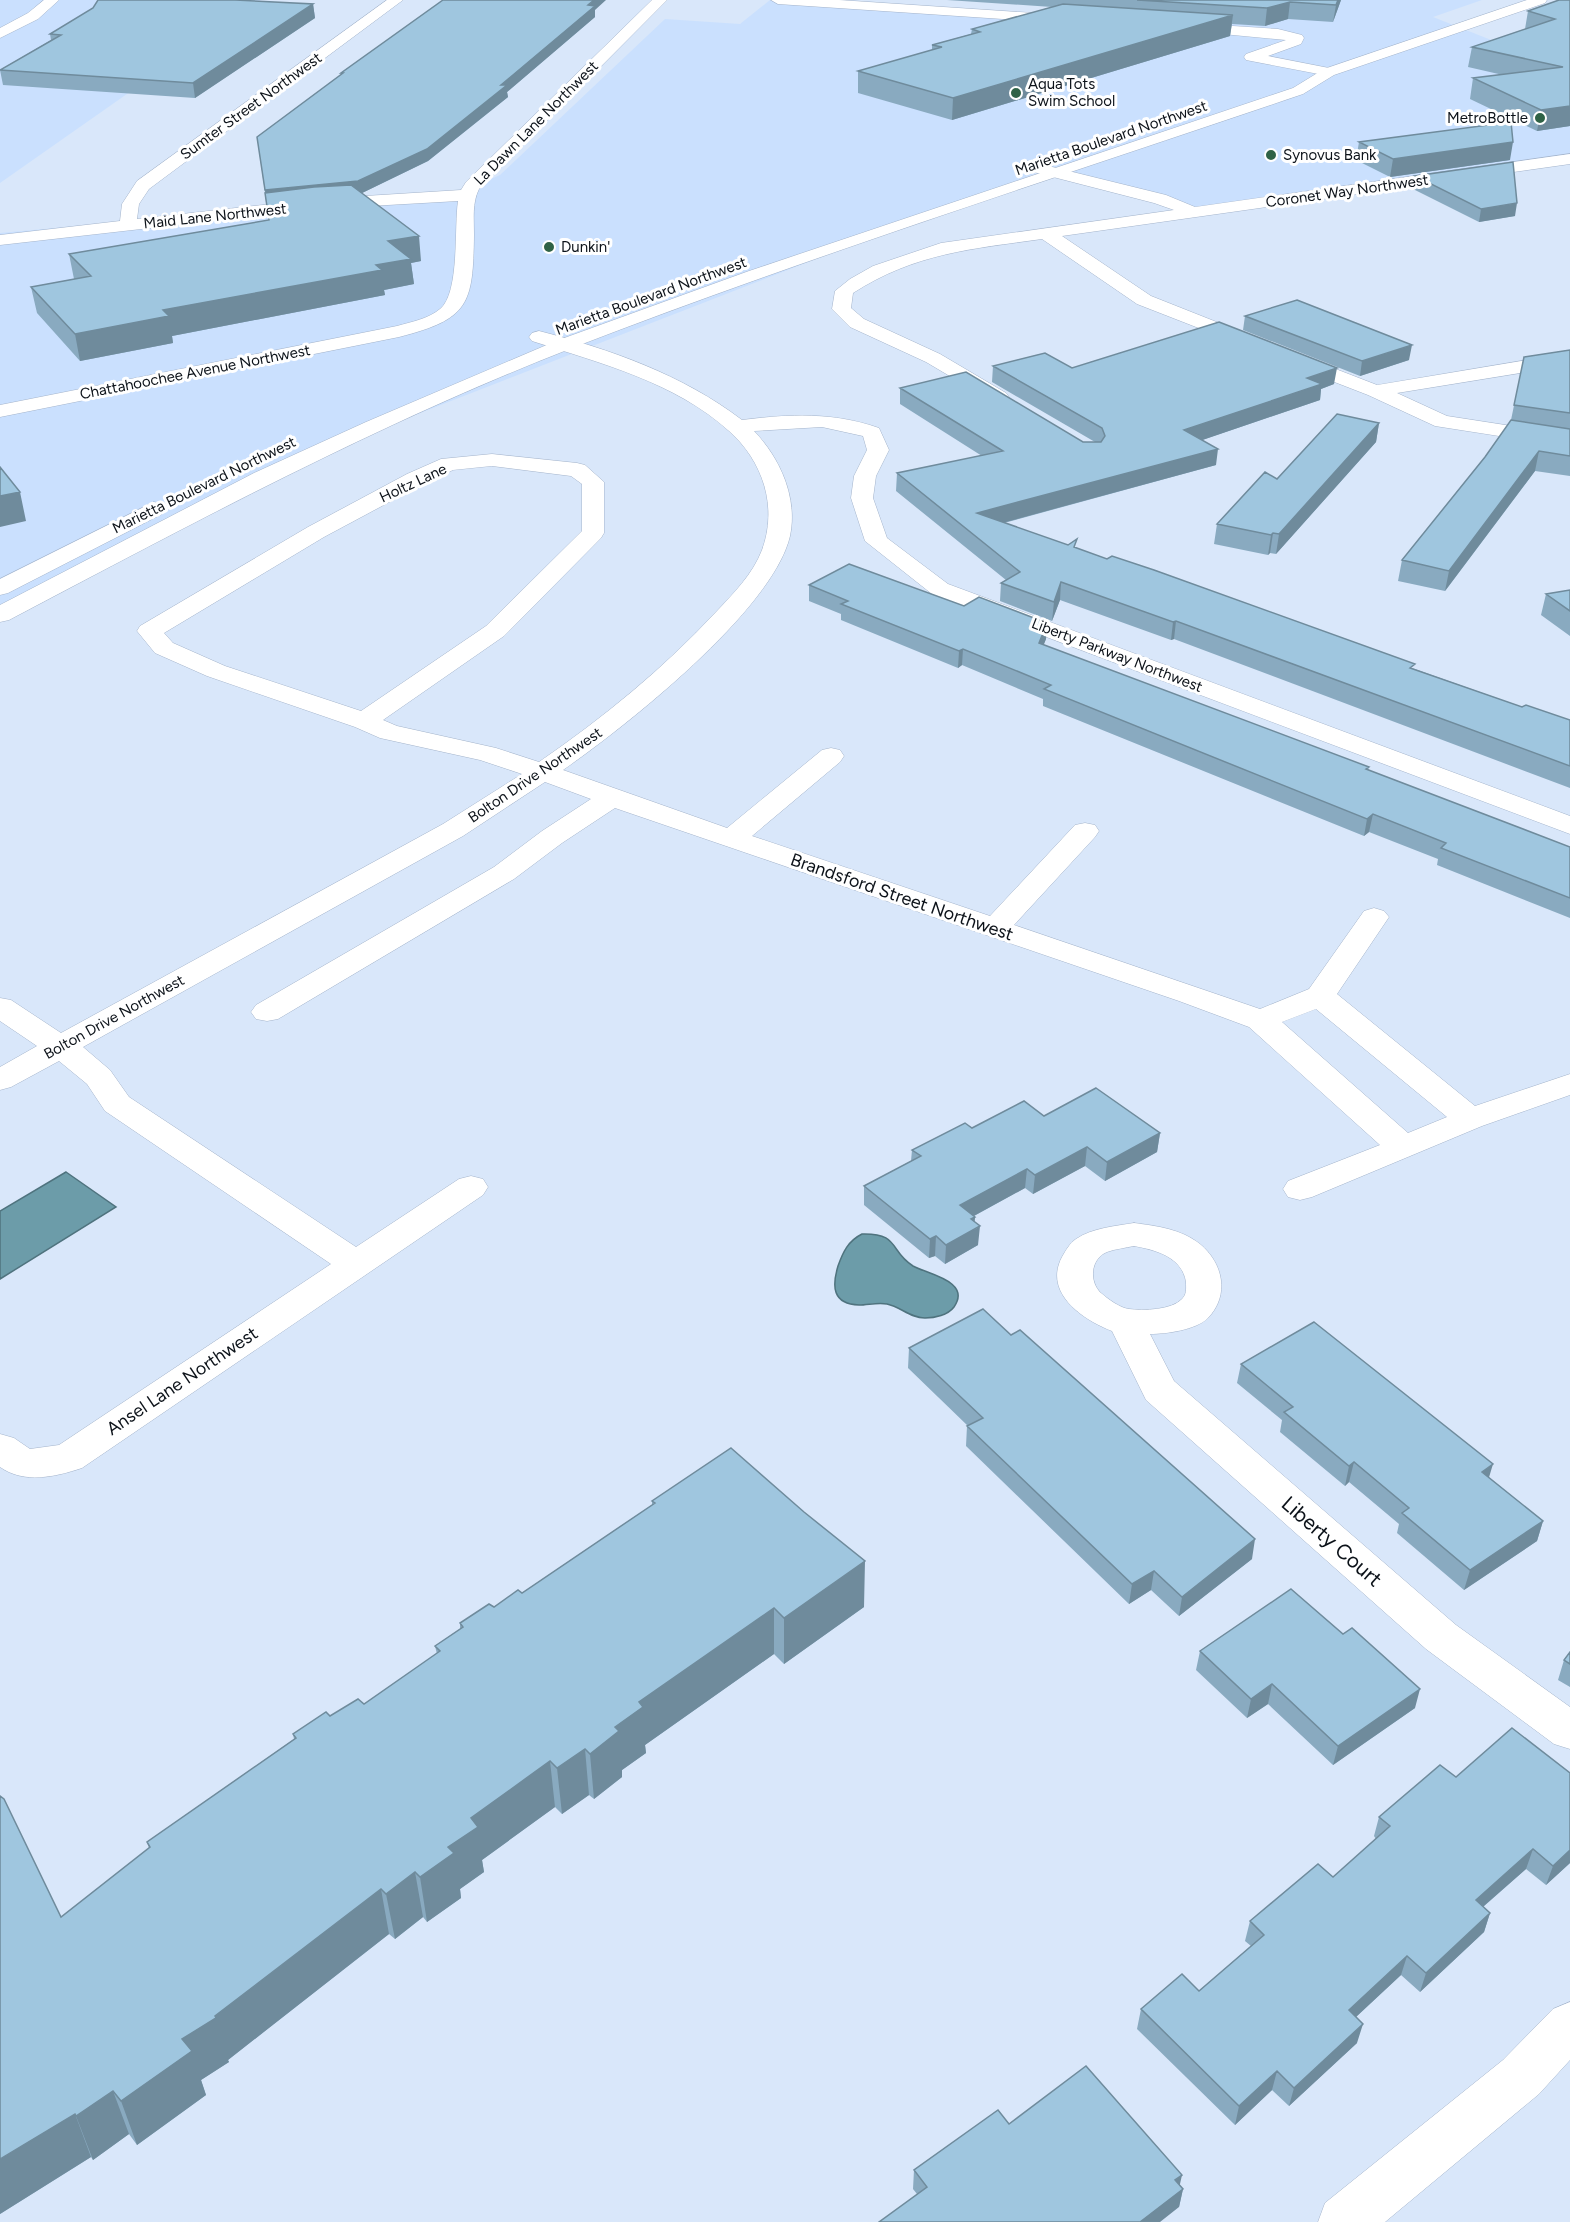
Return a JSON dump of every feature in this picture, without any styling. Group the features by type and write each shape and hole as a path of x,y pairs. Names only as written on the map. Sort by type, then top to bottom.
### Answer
{"street":[{"path":"0,34 33,16 52,0"},
{"name":"Sumter Street Northwest","path":"129,225 127,214 130,202 142,185 396,0"},
{"name":"La Dawn Lane Northwest","path":"390,333 436,319 451,309 457,299 465,243 466,195 472,186 660,0"},
{"path":"778,0 1077,20"},
{"path":"1277,82 1329,72 1540,0"},
{"path":"1170,26 1278,33 1297,38 1296,42 1282,48 1251,57 1329,72"},
{"path":"0,615 262,478 551,341 755,275 1298,92 1329,72"},
{"name":"Marietta Boulevard Northwest","path":"267,455 342,420 551,341 701,277 1059,155"},
{"name":"Coronet Way Northwest","path":"1012,405 933,358 857,323 842,309 844,291 872,272 900,260 941,248 1565,161"},
{"name":"Coronet Way Northwest","path":"1028,166 1160,199 1195,212"},
{"name":"Maid Lane Northwest","path":"0,240 318,204 466,195"},
{"path":"1047,234 1144,300 1375,391 1442,422 1570,441"},
{"name":"Chattahoochee Avenue Northwest","path":"0,411 390,333"},
{"name":"Bolton Drive Northwest","path":"0,1080 453,830 544,772 581,746 676,668 747,594 772,553 779,533 781,510 777,487 769,466 756,446 738,427 716,410 666,381 551,341"},
{"path":"1375,391 1570,359"},
{"name":"Liberty Parkway Northwest","path":"738,427 815,419 849,423 872,432 878,450 865,476 862,498 877,542 940,589 1570,826"},
{"name":"Holtz Lane","path":"364,721 495,631 582,546 593,533 593,482 578,470 492,460 449,464 415,479 316,532 149,631 164,648 216,670 364,721 389,732 487,754 544,772"},
{"name":"Marietta Boulevard Northwest","path":"0,588 173,500"},
{"path":"731,839 831,756"},
{"name":"Brandsford Street Northwest","path":"544,772 612,798 1260,1020"},
{"path":"267,1012 504,873 552,837 612,798"},
{"path":"995,928 1085,831"},
{"path":"1374,917 1320,996 1260,1020 1404,1148"},
{"path":"1320,996 1470,1119"},
{"path":"0,1007 61,1047 99,1077 117,1104 356,1264"},
{"path":"1300,1189 1470,1119 1570,1084"},
{"name":"Ansel Lane Northwest","path":"0,1449 24,1464 68,1458 471,1186"},
{"name":"Liberty Court","path":"1126,1322 1160,1390 1441,1637 1570,1731"},
{"path":"1344,2222 1521,2077 1570,2025"}],"shaded area":[{"path":"0,0 261,0 0,183"},
{"path":"770,0 803,0 1115,20 1123,0 1482,0 1433,17 1570,71 1570,155 1205,212 1047,169 356,438 0,619 0,233 463,191 500,175 665,19 740,24"},
{"path":"66,1172 116,1207 0,1279 0,1211"},
{"path":"862,1234 883,1236 913,1266 953,1285 958,1298 954,1307 941,1316 925,1318 887,1304 859,1305 843,1301 836,1293 835,1287 838,1266 847,1247"}],"building":[{"path":"98,0 235,0 313,4 193,83 0,70 61,35 50,34 93,8"},
{"path":"443,0 594,0 588,5 595,6 501,85 507,85 427,149 358,181 265,190 257,137"},
{"path":"1137,0 1338,0 1336,5 1290,2 1267,8"},
{"path":"1559,0 1570,0 1570,106 1541,110 1473,78 1563,67 1472,47 1555,19 1528,11"},
{"path":"1063,4 1233,15 953,98 858,71 942,47 932,45 980,32 972,29"},
{"path":"1511,122 1513,142 1393,159 1359,142"},
{"path":"1513,162 1517,203 1481,209 1415,176"},
{"path":"351,185 419,236 388,241 411,259 376,265 382,270 163,310 169,316 75,334 31,287 91,276 69,254 269,220 265,193"},
{"path":"1297,300 1412,345 1362,361 1245,316"},
{"path":"1219,322 1337,368 1307,378 1322,384 1184,430 1218,449 977,513 1068,545 1077,539 1074,547 1107,559 1112,556 1154,570 1415,664 1410,668 1522,707 1526,705 1570,720 1570,766 1176,621 1173,622 1061,582 1054,602 1001,583 1020,572 897,473 1003,451 900,388 966,372 1083,442 1101,442 1105,436 1102,428 993,366 1045,353 1072,368"},
{"path":"1570,350 1570,413 1514,405 1524,357"},
{"path":"1337,414 1379,423 1279,534 1271,535 1217,524 1265,472 1277,479"},
{"path":"1511,420 1570,429 1570,456 1539,451 1449,571 1402,560 1485,457"},
{"path":"0,467 20,492 0,496"},
{"path":"849,564 964,606 979,597 1047,623 1039,643 1369,767 1366,769 1570,847 1570,898 1441,848 1446,843 1373,814 1367,819 1044,689 1051,685 963,649 959,651 841,604 848,601 809,585"},
{"path":"1570,590 1570,611 1546,594"},
{"path":"1096,1088 1160,1133 1107,1162 1087,1147 1035,1175 1027,1169 960,1205 975,1217 971,1219 980,1226 946,1245 936,1236 930,1239 864,1186 921,1156 912,1150 965,1123 972,1128 1024,1101 1044,1116"},
{"path":"983,1309 1011,1335 1020,1330 1255,1539 1182,1597 1154,1571 1132,1584 967,1426 983,1418 909,1348"},
{"path":"1314,1322 1493,1464 1482,1472 1543,1521 1470,1570 1402,1513 1409,1508 1354,1462 1349,1466 1284,1412 1293,1407 1241,1364"},
{"path":"731,1448 804,1512 865,1561 784,1618 774,1608 639,1702 643,1707 615,1727 619,1731 590,1754 585,1749 557,1768 550,1761 471,1818 478,1827 448,1847 454,1853 420,1877 415,1872 386,1894 381,1889 215,2016 216,2018 182,2039 192,2051 121,2101 113,2091 76,2116 75,2114 0,2159 0,1796 4,1799 61,1917 150,1847 147,1842 296,1738 293,1734 326,1712 330,1716 358,1699 364,1704 440,1651 435,1646 463,1627 460,1623 489,1604 494,1607 518,1590 522,1593 655,1503 652,1501"},
{"path":"1291,1589 1343,1634 1352,1628 1420,1689 1338,1746 1272,1684 1251,1699 1200,1651"},
{"path":"1570,1652 1570,1664 1564,1660"},
{"path":"1512,1728 1570,1773 1570,1850 1553,1866 1533,1849 1476,1900 1490,1913 1426,1973 1407,1956 1349,2010 1363,2024 1294,2088 1277,2071 1239,2106 1141,2009 1182,1974 1199,1991 1264,1935 1250,1921 1318,1864 1333,1877 1390,1826 1379,1817 1440,1765 1456,1777"},
{"path":"1086,2066 1182,2175 1175,2180 1183,2189 1140,2222 879,2222 927,2187 914,2170 998,2110 1009,2124"}],"place":[{"name":"Aqua Tots Swim School","path":"1016,93"},
{"name":"MetroBottle","path":"1540,118"},
{"name":"Synovus Bank","path":"1271,155"},
{"name":"Dunkin'","path":"549,247"}]}
